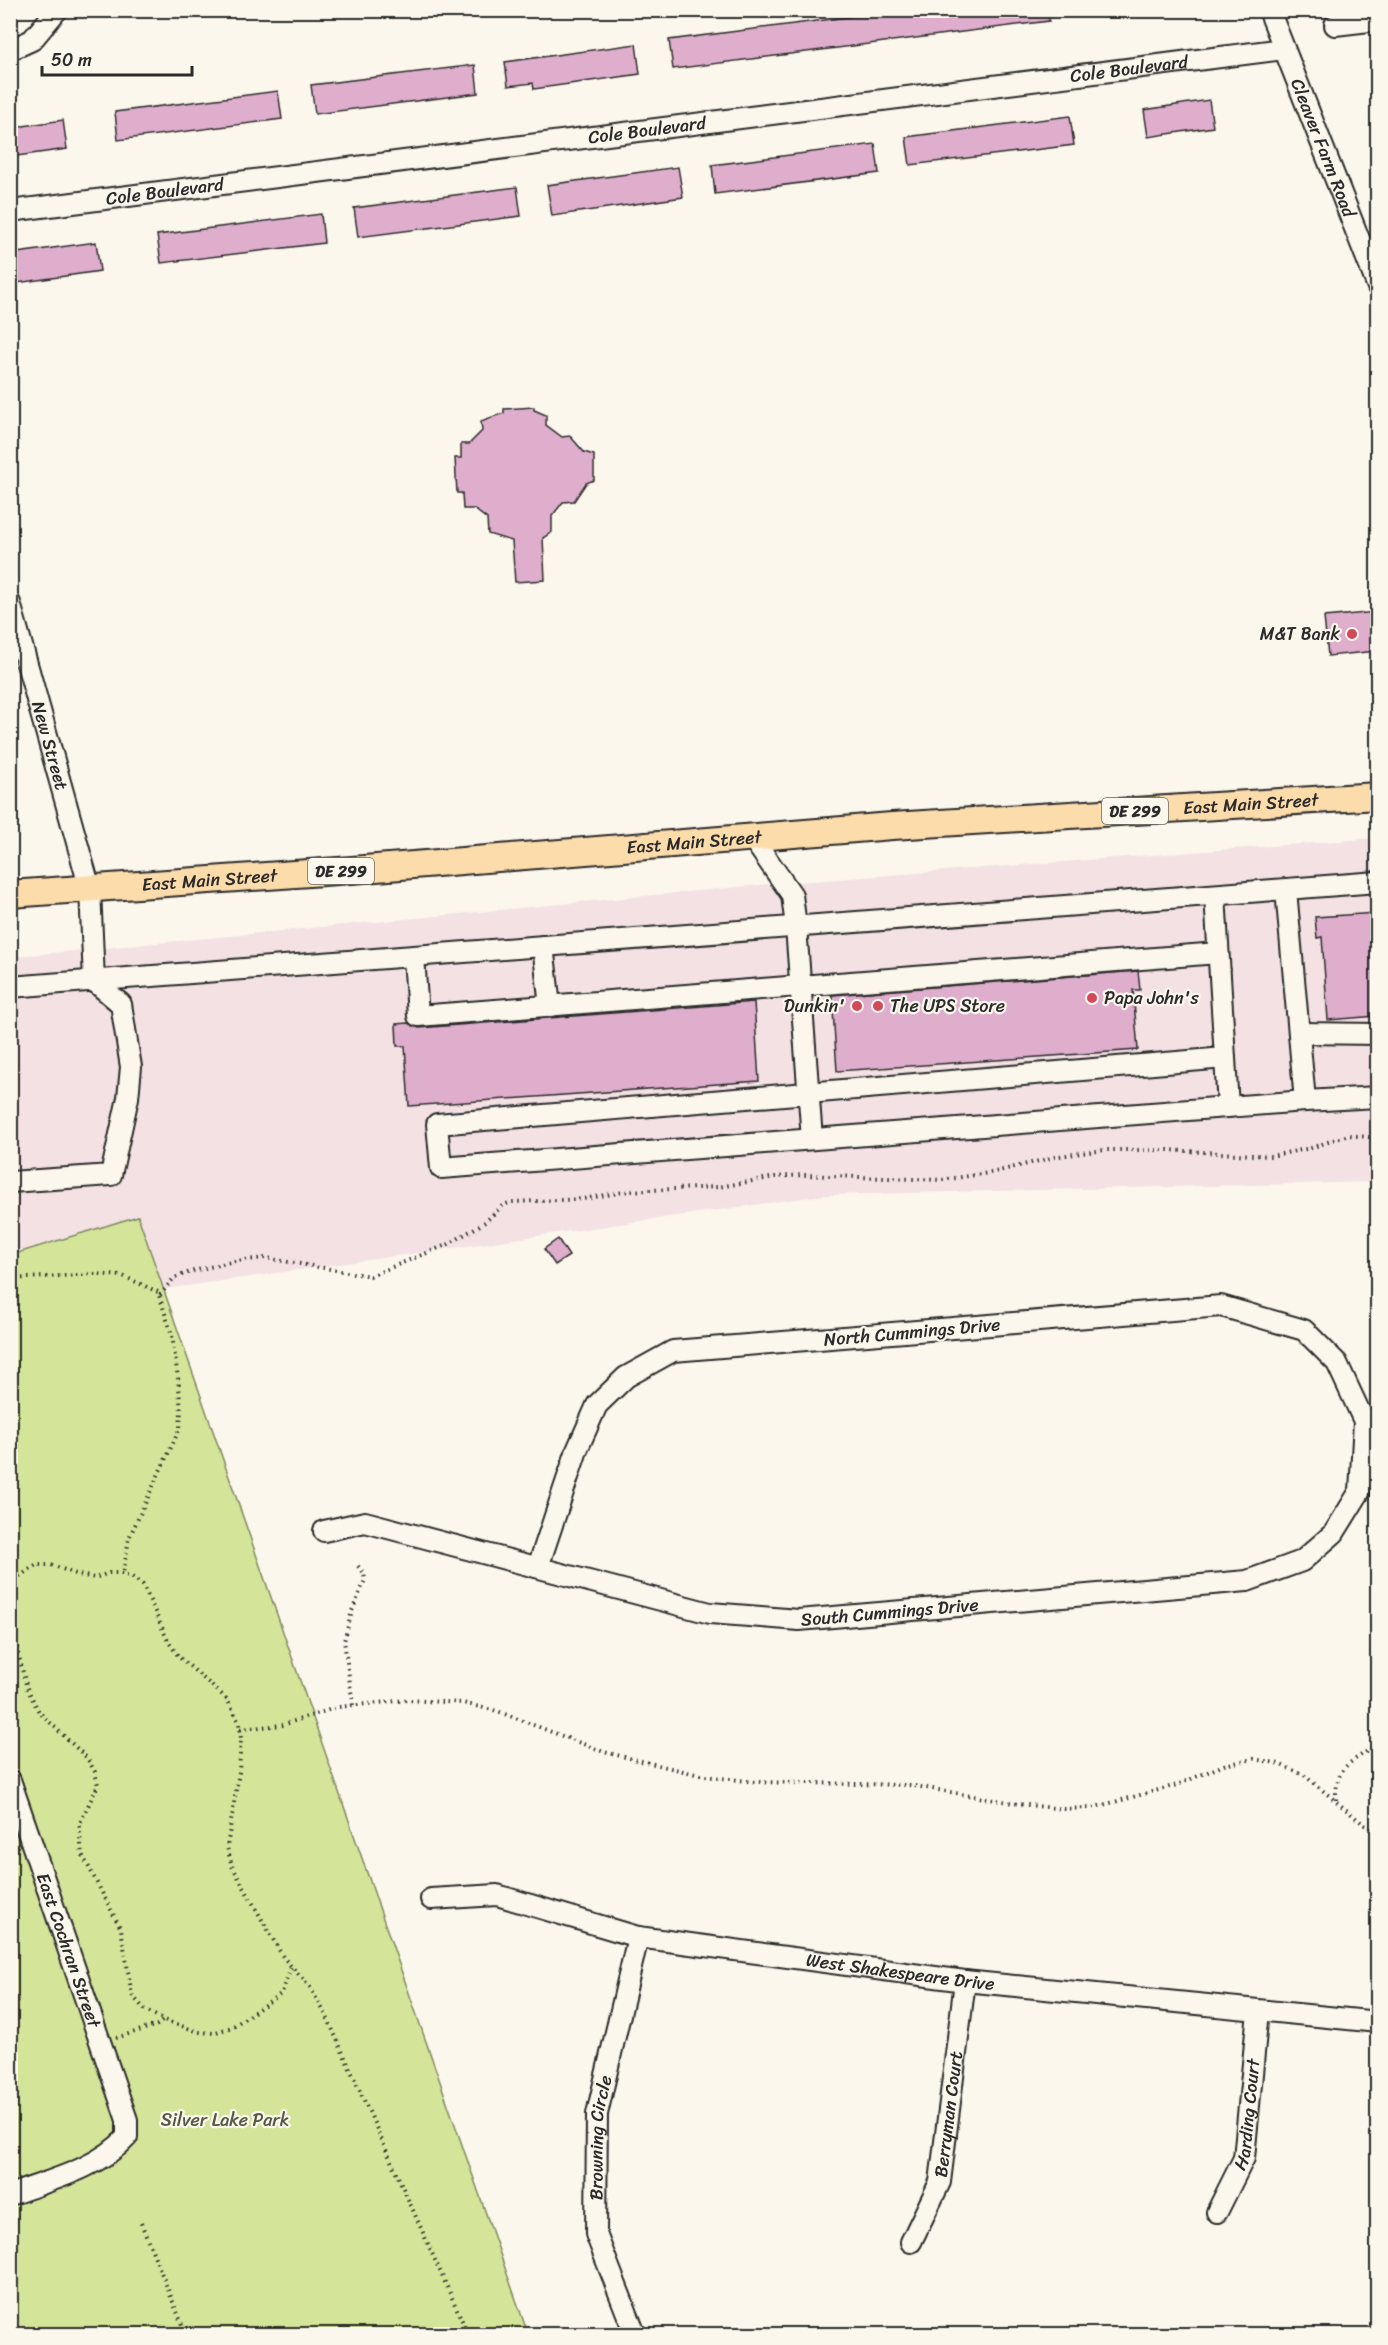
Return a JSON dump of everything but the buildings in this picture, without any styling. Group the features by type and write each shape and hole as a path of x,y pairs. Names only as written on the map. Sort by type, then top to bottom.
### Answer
{"main road":[{"name":"East Main Street","path":"10,894 753,839 892,826 1377,796"}],"street":[{"path":"10,50 32,40 57,10"},
{"name":"Cleaver Farm Road","path":"1269,10 1377,287"},
{"path":"1335,25 1377,20"},
{"name":"Cole Boulevard","path":"10,211 1284,50"},
{"name":"New Street","path":"10,603 17,653 90,889 94,981"},
{"path":"753,839 792,895 812,1139"},
{"path":"10,987 1377,882"},
{"path":"1286,890 1305,1101"},
{"path":"1215,895 1228,1107"},
{"path":"543,946 550,1006"},
{"path":"414,956 418,1016 1218,953"},
{"path":"10,1182 111,1175 128,1098 131,1067 121,1004 94,981"},
{"path":"1299,1033 1377,1034"},
{"path":"1225,1058 437,1124 441,1168 1377,1097"},
{"name":"North Cummings Drive","path":"538,1567 577,1450 597,1405 626,1377 673,1351 1221,1306 1304,1330 1337,1363 1371,1420"},
{"name":"South Cummings Drive","path":"324,1531 365,1522 711,1612 799,1620 1247,1581 1302,1561 1334,1533 1360,1491 1371,1420"},
{"name":"East Cochran Street","path":"10,1780 16,1813 102,2044 126,2120 127,2137 116,2148 90,2164 10,2195"},
{"name":"West Shakespeare Drive","path":"431,1899 497,1894 638,1937 965,1980 1377,2022"},
{"name":"Browning Circle","path":"635,2334 596,2234 596,2210 597,2114 638,1937"},
{"name":"Berryman Court","path":"911,2242 940,2182 965,1980"},
{"name":"Harding Court","path":"1217,2212 1244,2158 1258,2011"}],"path":[{"path":"160,1295 174,1278 194,1271 235,1261 266,1258 346,1274 370,1276 449,1244 485,1222 503,1205 512,1202 583,1199 629,1191 719,1187 775,1177 803,1175 942,1180 995,1172 1059,1156 1105,1150 1168,1150 1271,1156 1311,1148 1348,1135 1377,1138"},
{"path":"10,1279 95,1274 123,1276 160,1295 172,1335 181,1411 180,1428 129,1538 123,1574"},
{"path":"10,1557 20,1576"},
{"path":"291,1965 282,1993 232,2026 213,2033 199,2032 164,2020 144,2009 132,1995 121,1929 82,1854 79,1825 98,1785 95,1772 87,1758 39,1712 27,1688 13,1633 10,1612 14,1586 20,1576 36,1565 51,1564 95,1578 110,1573 132,1576 142,1585 168,1641 179,1657 227,1699 239,1722 240,1729 239,1772 226,1847 232,1866 283,1956 310,1986 327,2017 468,2334"},
{"path":"353,1705 344,1641 352,1611 365,1580 364,1573 356,1564"},
{"path":"240,1729 282,1725 338,1707 353,1705 407,1700 464,1703 497,1711 604,1752 704,1776 756,1782 909,1785 1019,1804 1063,1809 1091,1808 1118,1801 1177,1785 1224,1765 1254,1759 1276,1763 1304,1774 1377,1836"},
{"path":"1336,1801 1335,1783 1340,1771 1377,1743"},
{"path":"102,2044 157,2025 164,2020"},
{"path":"141,2223 186,2334"}],"shaded area":[{"path":"1377,838 1377,1182 824,1195 11,1311 10,957 760,885"}],"green space":[{"name":"Silver Lake Park","path":"138,1216 528,2334 11,2334 11,1255"}],"place":[{"name":"M&T Bank","path":"1352,634"},
{"name":"Papa John's","path":"1092,998"},
{"name":"Dunkin'","path":"857,1006"},
{"name":"The UPS Store","path":"878,1006"}]}
